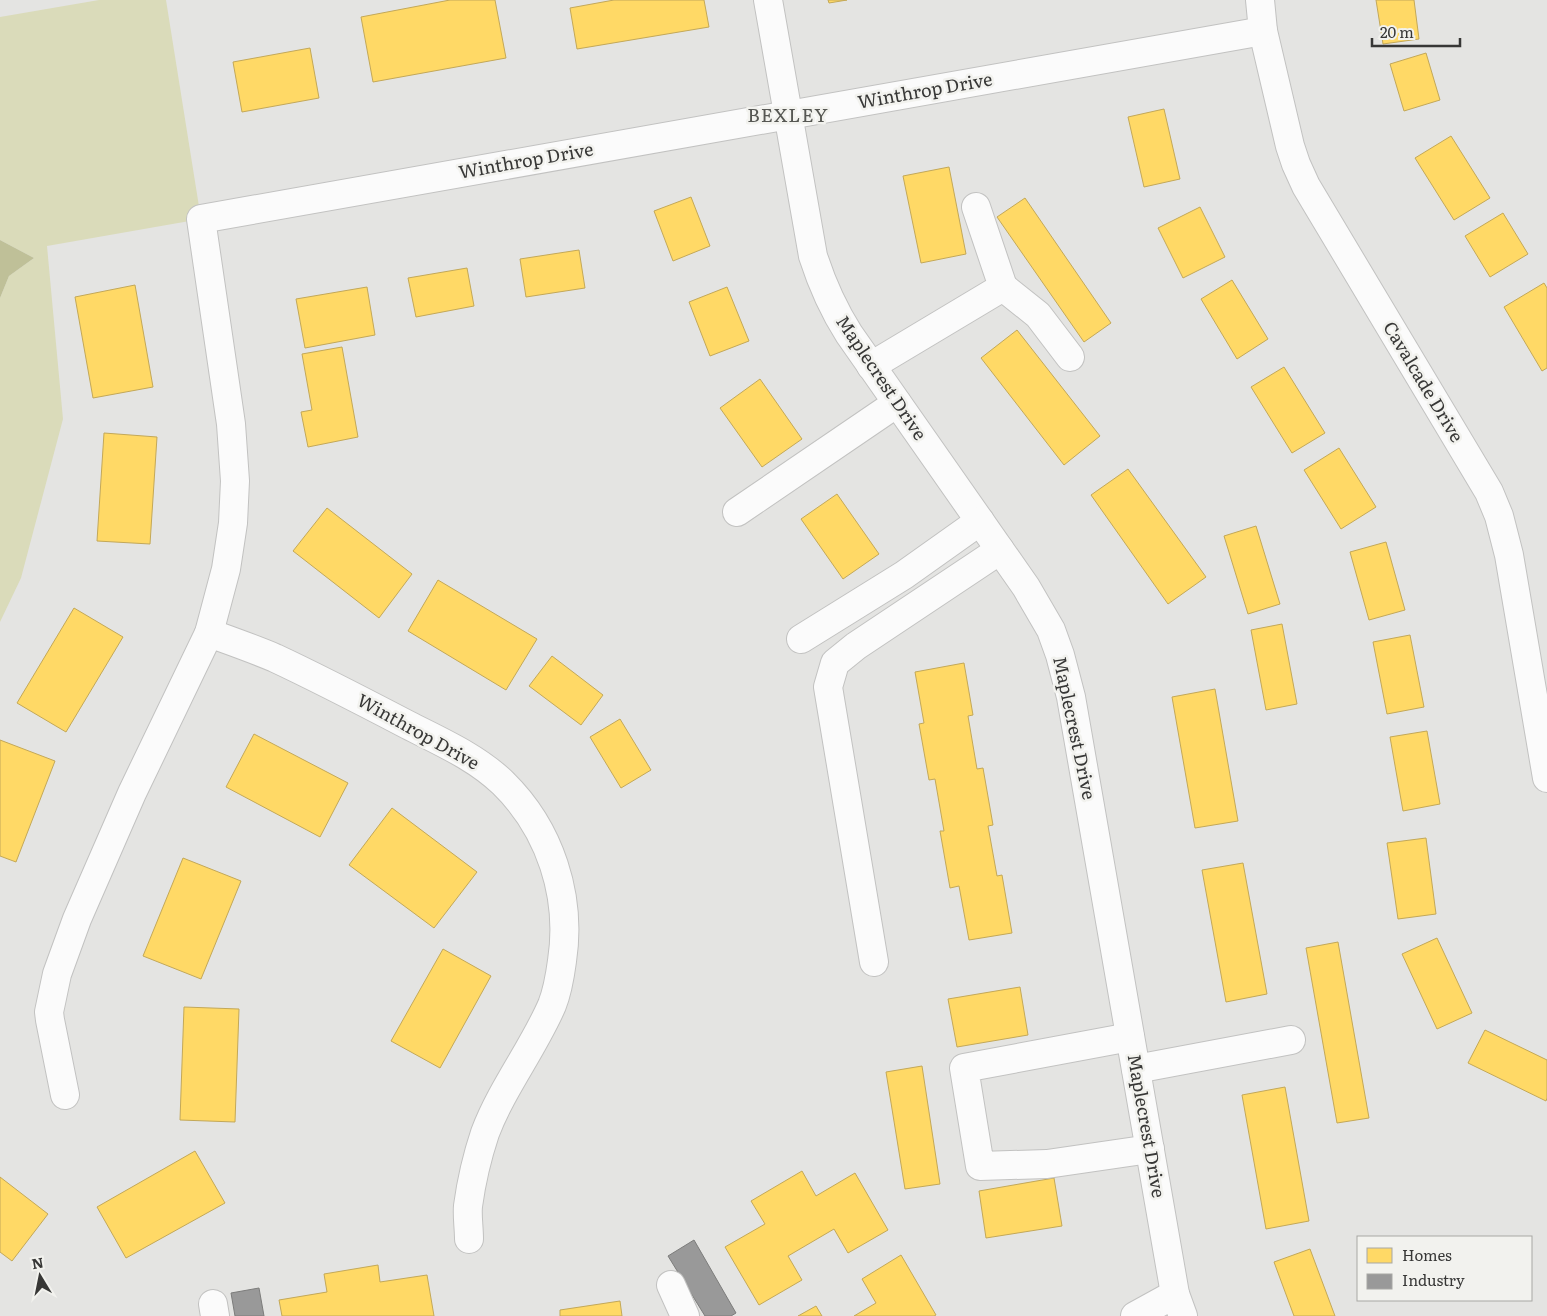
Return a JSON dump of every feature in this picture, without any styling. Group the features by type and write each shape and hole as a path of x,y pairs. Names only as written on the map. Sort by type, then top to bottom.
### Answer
{"street":[{"name":"Maplecrest Drive","path":"768,0 813,256 822,285 840,320 871,366 1026,587 1050,630 1060,655 1071,697 1179,1305"},
{"name":"Cavalcade Drive","path":"1260,0 1263,31 1290,146 1306,186 1489,492 1499,516 1508,555 1547,778"},
{"name":"Winthrop Drive","path":"65,1094 49,1012 58,974 77,920 132,793 209,633 226,569 233,523 234,481 230,424 201,219 1263,31"},
{"path":"976,206 1003,287 1038,316 1070,357"},
{"path":"871,366 1003,287"},
{"path":"737,512 897,403"},
{"path":"801,639 904,575 980,521"},
{"path":"874,962 828,687 835,664 856,646 1000,550"},
{"name":"Winthrop Drive","path":"209,633 273,658 338,688 470,757 503,782 524,806 541,833 554,862 562,892 565,939 559,981 545,1020 499,1104 486,1132 468,1207 469,1239"},
{"path":"1130,1037 964,1068 980,1166 1047,1164 1150,1148"},
{"path":"1136,1069 1291,1040"},
{"path":"671,1285 684,1316"},
{"path":"1135,1316 1179,1305"}],"shaded area":[{"path":"99,0 166,0 201,219 47,246 63,419 21,578 0,622 0,298 9,276 34,258 0,240 0,17"},
{"path":"0,240 34,258 9,276 0,298"}],"building: Homes":[{"path":"450,0 495,0 506,58 373,82 361,17"},
{"path":"614,0 704,0 709,27 577,49 570,8"},
{"path":"828,0 847,0 829,3"},
{"path":"1376,0 1414,0 1419,39 1383,44"},
{"path":"310,48 319,98 242,112 233,62"},
{"path":"1426,53 1440,100 1404,111 1390,64"},
{"path":"1164,109 1180,179 1144,187 1128,117"},
{"path":"1451,136 1490,198 1454,220 1415,158"},
{"path":"949,167 966,254 921,263 903,176"},
{"path":"691,197 710,246 673,261 654,211"},
{"path":"1025,198 1111,323 1084,342 997,217"},
{"path":"1200,207 1225,257 1183,278 1158,228"},
{"path":"1503,213 1528,254 1490,277 1465,236"},
{"path":"579,250 585,288 526,297 520,259"},
{"path":"467,268 474,306 416,317 408,278"},
{"path":"1232,280 1268,339 1237,359 1201,299"},
{"path":"1544,283 1547,288 1547,368 1542,371 1504,307"},
{"path":"135,285 153,387 93,398 75,297"},
{"path":"367,287 375,335 305,348 296,299"},
{"path":"727,287 749,341 710,356 689,302"},
{"path":"1017,330 1100,436 1064,465 981,358"},
{"path":"342,347 358,437 308,447 301,412 312,410 302,354"},
{"path":"1284,367 1325,433 1292,453 1251,387"},
{"path":"760,379 802,439 762,467 720,408"},
{"path":"104,433 157,437 150,544 97,541"},
{"path":"1339,448 1376,507 1341,529 1304,470"},
{"path":"1128,469 1206,577 1168,604 1091,495"},
{"path":"837,494 879,554 843,579 801,519"},
{"path":"327,508 412,574 379,618 293,551"},
{"path":"1256,526 1280,604 1248,614 1224,536"},
{"path":"1386,542 1405,610 1369,620 1350,552"},
{"path":"438,580 537,639 506,690 408,631"},
{"path":"74,608 123,637 66,732 17,703"},
{"path":"1282,624 1297,704 1266,710 1251,630"},
{"path":"1410,635 1424,707 1387,714 1373,642"},
{"path":"552,656 603,695 581,725 529,686"},
{"path":"964,663 973,715 968,716 977,769 983,768 993,825 988,826 997,876 1002,875 1012,933 969,940 959,886 950,888 940,831 944,831 935,779 929,780 919,724 924,723 915,672"},
{"path":"1215,689 1238,821 1195,828 1172,697"},
{"path":"620,719 651,770 621,788 590,737"},
{"path":"1427,731 1440,804 1403,811 1390,737"},
{"path":"254,734 348,783 320,837 226,787"},
{"path":"0,740 55,761 16,862 0,856"},
{"path":"392,808 477,872 434,928 349,865"},
{"path":"1426,838 1436,914 1398,919 1387,843"},
{"path":"183,858 241,881 201,979 143,956"},
{"path":"1243,863 1267,994 1226,1002 1202,870"},
{"path":"1437,938 1472,1013 1437,1029 1402,954"},
{"path":"1338,942 1369,1118 1337,1123 1306,948"},
{"path":"443,949 491,976 440,1068 391,1041"},
{"path":"1020,987 1028,1035 957,1047 948,999"},
{"path":"184,1007 239,1009 235,1122 180,1120"},
{"path":"1485,1030 1547,1060 1546,1101 1468,1063"},
{"path":"922,1066 940,1184 905,1189 886,1072"},
{"path":"1285,1087 1309,1221 1266,1229 1242,1095"},
{"path":"195,1151 225,1203 126,1258 97,1207"},
{"path":"802,1171 816,1196 855,1173 888,1230 848,1253 834,1229 788,1256 802,1280 759,1305 725,1247 765,1224 751,1201"},
{"path":"0,1177 48,1214 12,1261 0,1252"},
{"path":"1054,1178 1062,1226 986,1238 979,1191"},
{"path":"1310,1249 1335,1316 1294,1316 1274,1262"},
{"path":"901,1255 936,1315 854,1316 876,1303 862,1279"},
{"path":"378,1265 380,1282 427,1275 434,1316 282,1316 279,1300 327,1292 324,1274"},
{"path":"620,1301 622,1316 560,1316 560,1310"},
{"path":"816,1306 822,1316 798,1316"}],"building: Industry":[{"path":"694,1240 736,1313 731,1316 705,1316 668,1256"},
{"path":"259,1288 264,1316 235,1316 231,1293"}],"district":[{"name":"BEXLEY","path":"788,115"}]}
